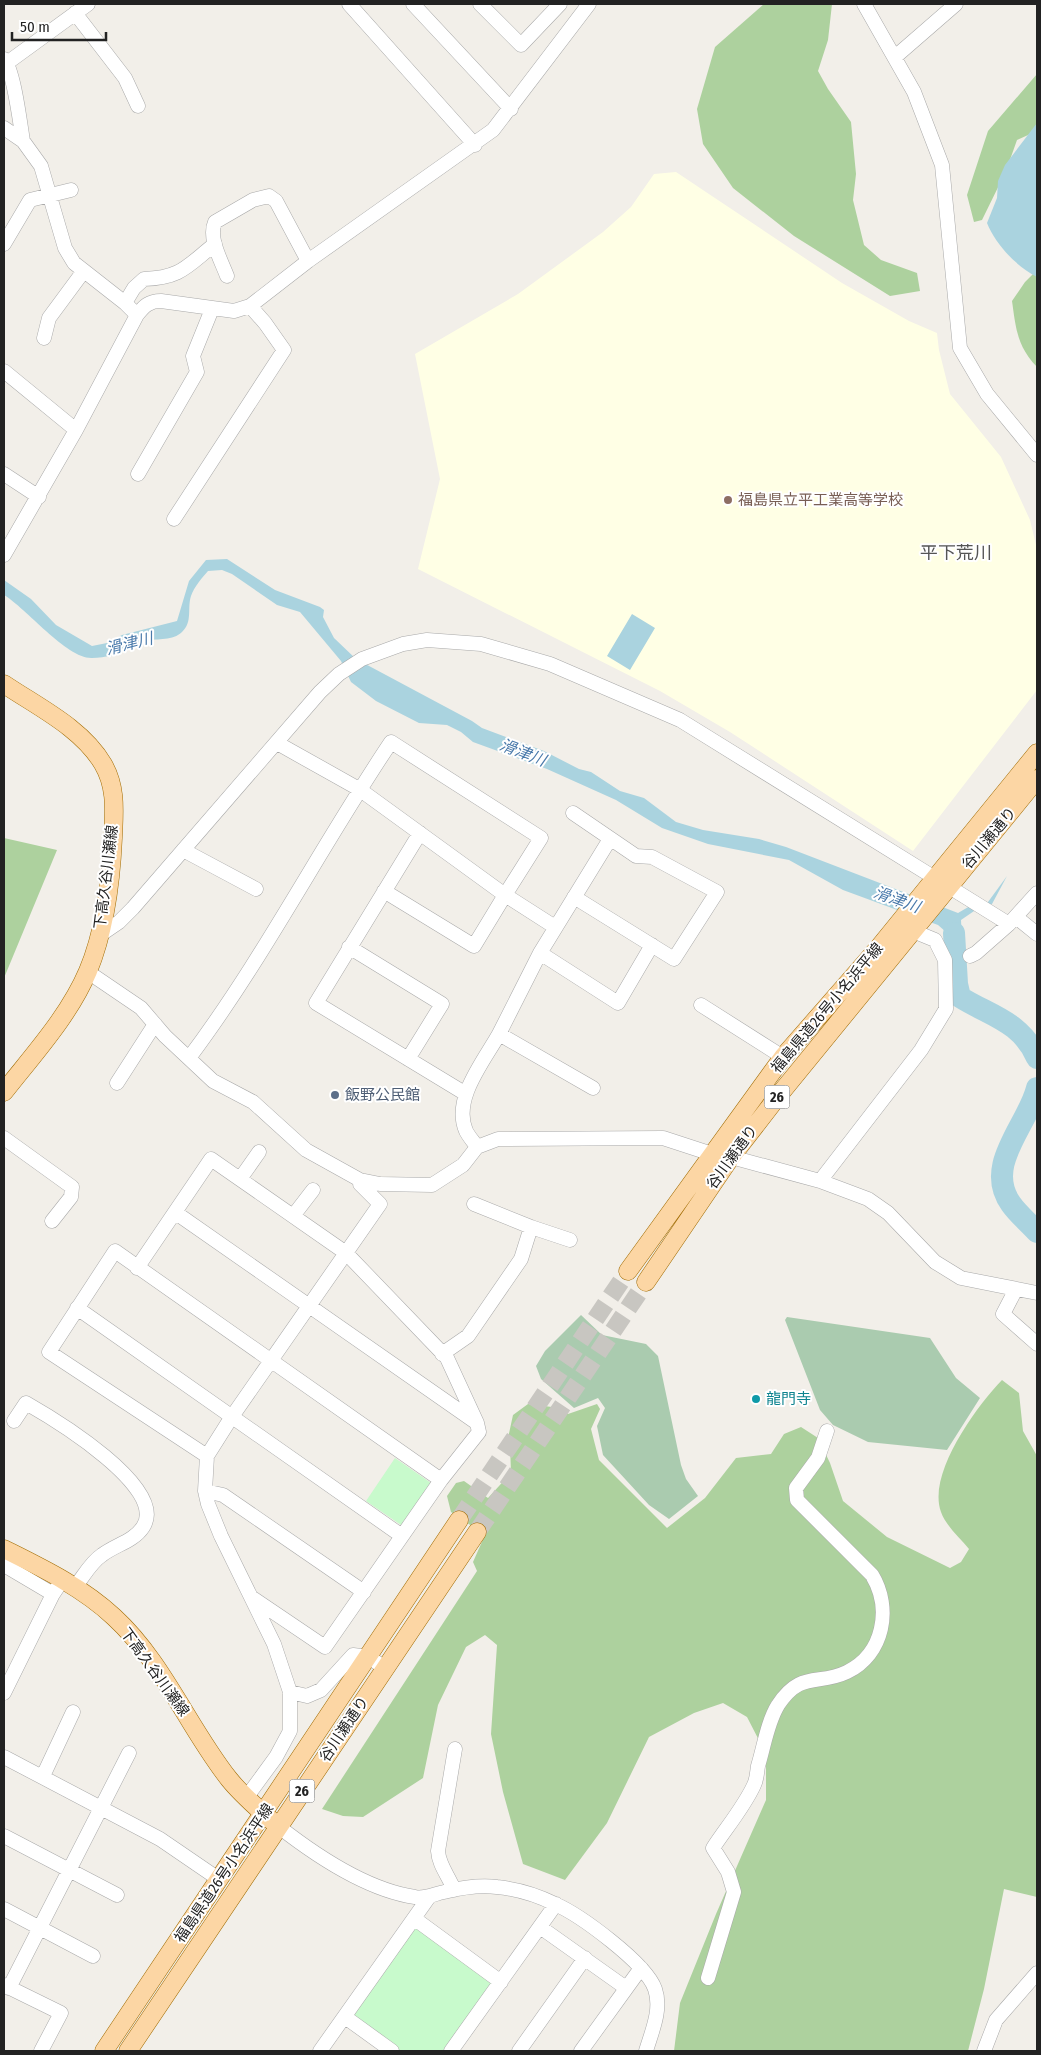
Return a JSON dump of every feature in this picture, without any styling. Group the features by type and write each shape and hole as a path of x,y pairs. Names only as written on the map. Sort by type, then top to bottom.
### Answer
{"main road":[{"name":"下高久谷川瀬線","path":"4,684 70,728 102,763 111,779 114,796 112,857 106,905 100,935 88,972 64,1013 4,1092"},
{"name":"福島県道26号小名浜平線","path":"628,1271 783,1058 912,924 1037,753"},
{"name":"谷川瀬通り","path":"938,888 1037,779"},
{"name":"谷川瀬通り","path":"646,1282 731,1157 912,924"},
{"name":"福島県道26号小名浜平線","path":"104,2051 459,1520"},
{"name":"谷川瀬通り","path":"128,2051 477,1532"},
{"name":"下高久谷川瀬線","path":"4,1549 69,1583 114,1617 168,1684 229,1779 246,1798 278,1826"}],"street":[{"path":"23,141 6,61 88,4"},
{"path":"348,4 475,145"},
{"path":"413,4 511,108"},
{"path":"489,7 521,45 560,4"},
{"path":"4,555 76,430 137,315 152,301 234,311 250,306 308,261 475,145 493,130 589,4"},
{"path":"864,4 914,92 942,165 960,348 986,394 1037,455"},
{"path":"895,57 956,4"},
{"path":"75,13 125,78 138,106"},
{"path":"4,128 23,141 41,166 66,248 74,263 83,272 125,303 137,315"},
{"path":"4,244 25,205 30,200 71,190"},
{"path":"227,276 215,244 212,228 215,222 253,200 269,196 276,201 308,261"},
{"path":"125,303 134,288 144,279 166,278 176,274 215,244"},
{"path":"44,338 49,318 83,272"},
{"path":"174,519 284,350 250,306"},
{"path":"138,474 197,372 193,356 212,309"},
{"path":"4,371 76,430"},
{"path":"4,474 38,498"},
{"path":"100,935 126,915 320,692 339,674 378,652 403,644 426,640 481,644 550,664 612,689 680,720 938,888 1012,920 1037,934"},
{"path":"189,1058 237,993 359,789 391,742 541,838 474,946 384,891"},
{"path":"277,743 359,789 505,894 555,927"},
{"path":"573,813 636,856 652,857 717,892 674,959 574,897"},
{"path":"420,833 316,1003 466,1094"},
{"path":"477,1147 466,1132 463,1118 466,1094 540,953 610,839"},
{"path":"183,850 256,890"},
{"path":"970,956 976,953 1012,920 1037,893"},
{"path":"820,1181 921,1050 946,1009 945,960 935,940 912,924"},
{"path":"540,953 618,1003 652,945"},
{"path":"349,947 442,1004 408,1059"},
{"path":"88,972 129,999 213,1081 262,1109 306,1150 360,1180 380,1184 432,1185 463,1165 477,1147 498,1139 663,1138 712,1154 731,1157 820,1181 868,1199 888,1213 935,1262 961,1278 1037,1293"},
{"path":"701,1006 783,1058"},
{"path":"118,1083 155,1024"},
{"path":"499,1034 593,1088"},
{"path":"4,1138 72,1187 71,1197 52,1221"},
{"path":"240,1179 259,1152"},
{"path":"136,1268 211,1159 346,1253 447,1358 477,1423 479,1432 441,1480 325,1647 254,1599"},
{"path":"246,1798 276,1757 290,1731 290,1692 274,1644 254,1599 221,1536 205,1491 207,1456 270,1361 380,1204 360,1184 360,1180"},
{"path":"293,1216 313,1190"},
{"path":"474,1204 570,1240"},
{"path":"176,1212 477,1423"},
{"path":"442,1354 468,1336 521,1259 532,1227"},
{"path":"207,1456 49,1352 115,1252 441,1480"},
{"path":"1016,1289 1003,1314 1037,1344"},
{"path":"77,1308 231,1418 402,1536"},
{"path":"4,1693 9,1669 53,1594 69,1583 97,1558 142,1529 148,1518 148,1510 126,1473 61,1422 26,1403 14,1421"},
{"path":"708,1978 734,1892 728,1872 713,1848 755,1784 772,1716 783,1698 800,1684 846,1673 857,1666 872,1650 883,1624 884,1610 880,1588 872,1575 798,1500 795,1493 796,1488 818,1458 827,1431"},
{"path":"205,1491 223,1495 364,1592"},
{"path":"4,1566 53,1594"},
{"path":"290,1692 307,1696 321,1690 353,1654 369,1657 386,1669"},
{"path":"43,1776 73,1712"},
{"path":"454,1748 438,1851 439,1861 448,1874 454,1890"},
{"path":"41,2051 61,2013 6,1986 40,1929 129,1753"},
{"path":"4,1757 160,1839 220,1880"},
{"path":"278,1826 312,1853 384,1889 416,1898 429,1897 454,1890 496,1886 528,1892 556,1904 620,1948 641,1968 655,1988 658,2006 646,2051"},
{"path":"4,1836 117,1894"},
{"path":"320,2051 429,1897"},
{"path":"451,2051 556,1904"},
{"path":"4,1909 93,1956"},
{"path":"414,1919 501,1982"},
{"path":"540,1927 626,1988"},
{"path":"519,2051 585,1958"},
{"path":"581,2051 641,1968"},
{"path":"984,2051 996,2020 1037,1973"},
{"path":"345,2017 392,2051"}],"shaded area":[{"name":"福島県立平工業高等学校","path":"676,172 842,283 909,321 937,333 939,350 950,394 1001,457 1030,520 1037,549 1037,690 913,851 730,732 660,691 418,569 440,479 415,354 518,294 603,232 631,207 654,174"},
{"path":"581,1315 602,1335 646,1344 658,1356 681,1465 686,1479 698,1496 669,1519 649,1505 603,1455 597,1426 605,1408 598,1398 574,1408 541,1379 536,1366 545,1351"},
{"path":"787,1317 930,1338 956,1378 980,1398 947,1450 868,1442 833,1425 820,1410 785,1320"}],"green space":[{"path":"764,4 832,4 828,40 818,71 851,122 856,174 853,200 864,245 881,260 917,273 920,291 890,296 794,236 733,188 703,144 697,109 715,47"},
{"path":"1037,74 1037,131 1017,140 1006,171 982,220 974,222 967,195 988,131"},
{"path":"1037,270 1037,367 1025,352 1018,337 1012,301 1025,282"},
{"path":"4,838 57,850 4,978"},
{"path":"1002,1380 1019,1393 1023,1431 1037,1456 1037,1897 1004,1889 984,1989 968,2051 674,2051 680,2003 716,1914 766,1800 766,1754 747,1717 723,1703 694,1713 649,1737 607,1823 565,1880 523,1864 503,1792 491,1734 497,1645 485,1635 466,1647 438,1705 423,1778 363,1817 343,1816 322,1809 477,1571 473,1562 485,1535 451,1512 447,1496 456,1483 464,1481 488,1498 511,1473 508,1438 513,1415 528,1404 552,1407 568,1414 597,1404 600,1409 591,1429 599,1460 667,1528 705,1498 736,1458 771,1454 784,1434 801,1427 818,1438 830,1463 843,1501 887,1537 950,1568 961,1562 969,1549 950,1527 941,1512 939,1497 941,1479 956,1442 991,1392"},
{"path":"395,1458 431,1483 401,1525 366,1501"},
{"path":"415,1919 501,1982 451,2051 392,2051 345,2017"}],"water":[{"path":"1037,123 1037,277 1014,261 1001,247 987,223 997,198 998,181 1005,165"},
{"path":"227,559 275,590 324,610 323,617 334,638 356,659 482,728 544,751 579,769 591,772 620,791 644,798 676,822 703,830 759,839 786,847 958,913 970,906 988,902 1007,876 992,904 977,909 961,920 963,961 950,963 946,932 938,925 843,890 789,860 708,844 662,828 616,800 547,769 473,742 461,732 447,725 419,723 376,701 351,682 341,661 300,612 277,605 232,574 222,570 208,571 196,586 190,601 187,624 178,635 146,641 123,652 97,658 82,656 59,642 4,595 4,580 31,599 56,625 92,646 107,643 122,635 177,621 189,581 206,560"},
{"path":"632,614 655,628 630,670 607,656"}],"waterway":[{"name":"滑津川","path":"954,933 957,984 960,997 1014,1027 1030,1046 1037,1058"},
{"name":"滑津川","path":"1037,1088 1010,1145 1002,1175 1004,1189 1011,1204 1037,1232"}],"tunnel":[{"path":"459,1520 628,1271"},
{"path":"477,1532 646,1282"}],"place":[{"name":"福島県立平工業高等学校","path":"728,500"},
{"name":"飯野公民館","path":"335,1095"},
{"name":"龍門寺","path":"756,1399"}],"district":[{"name":"平下荒川","path":"956,553"}]}
